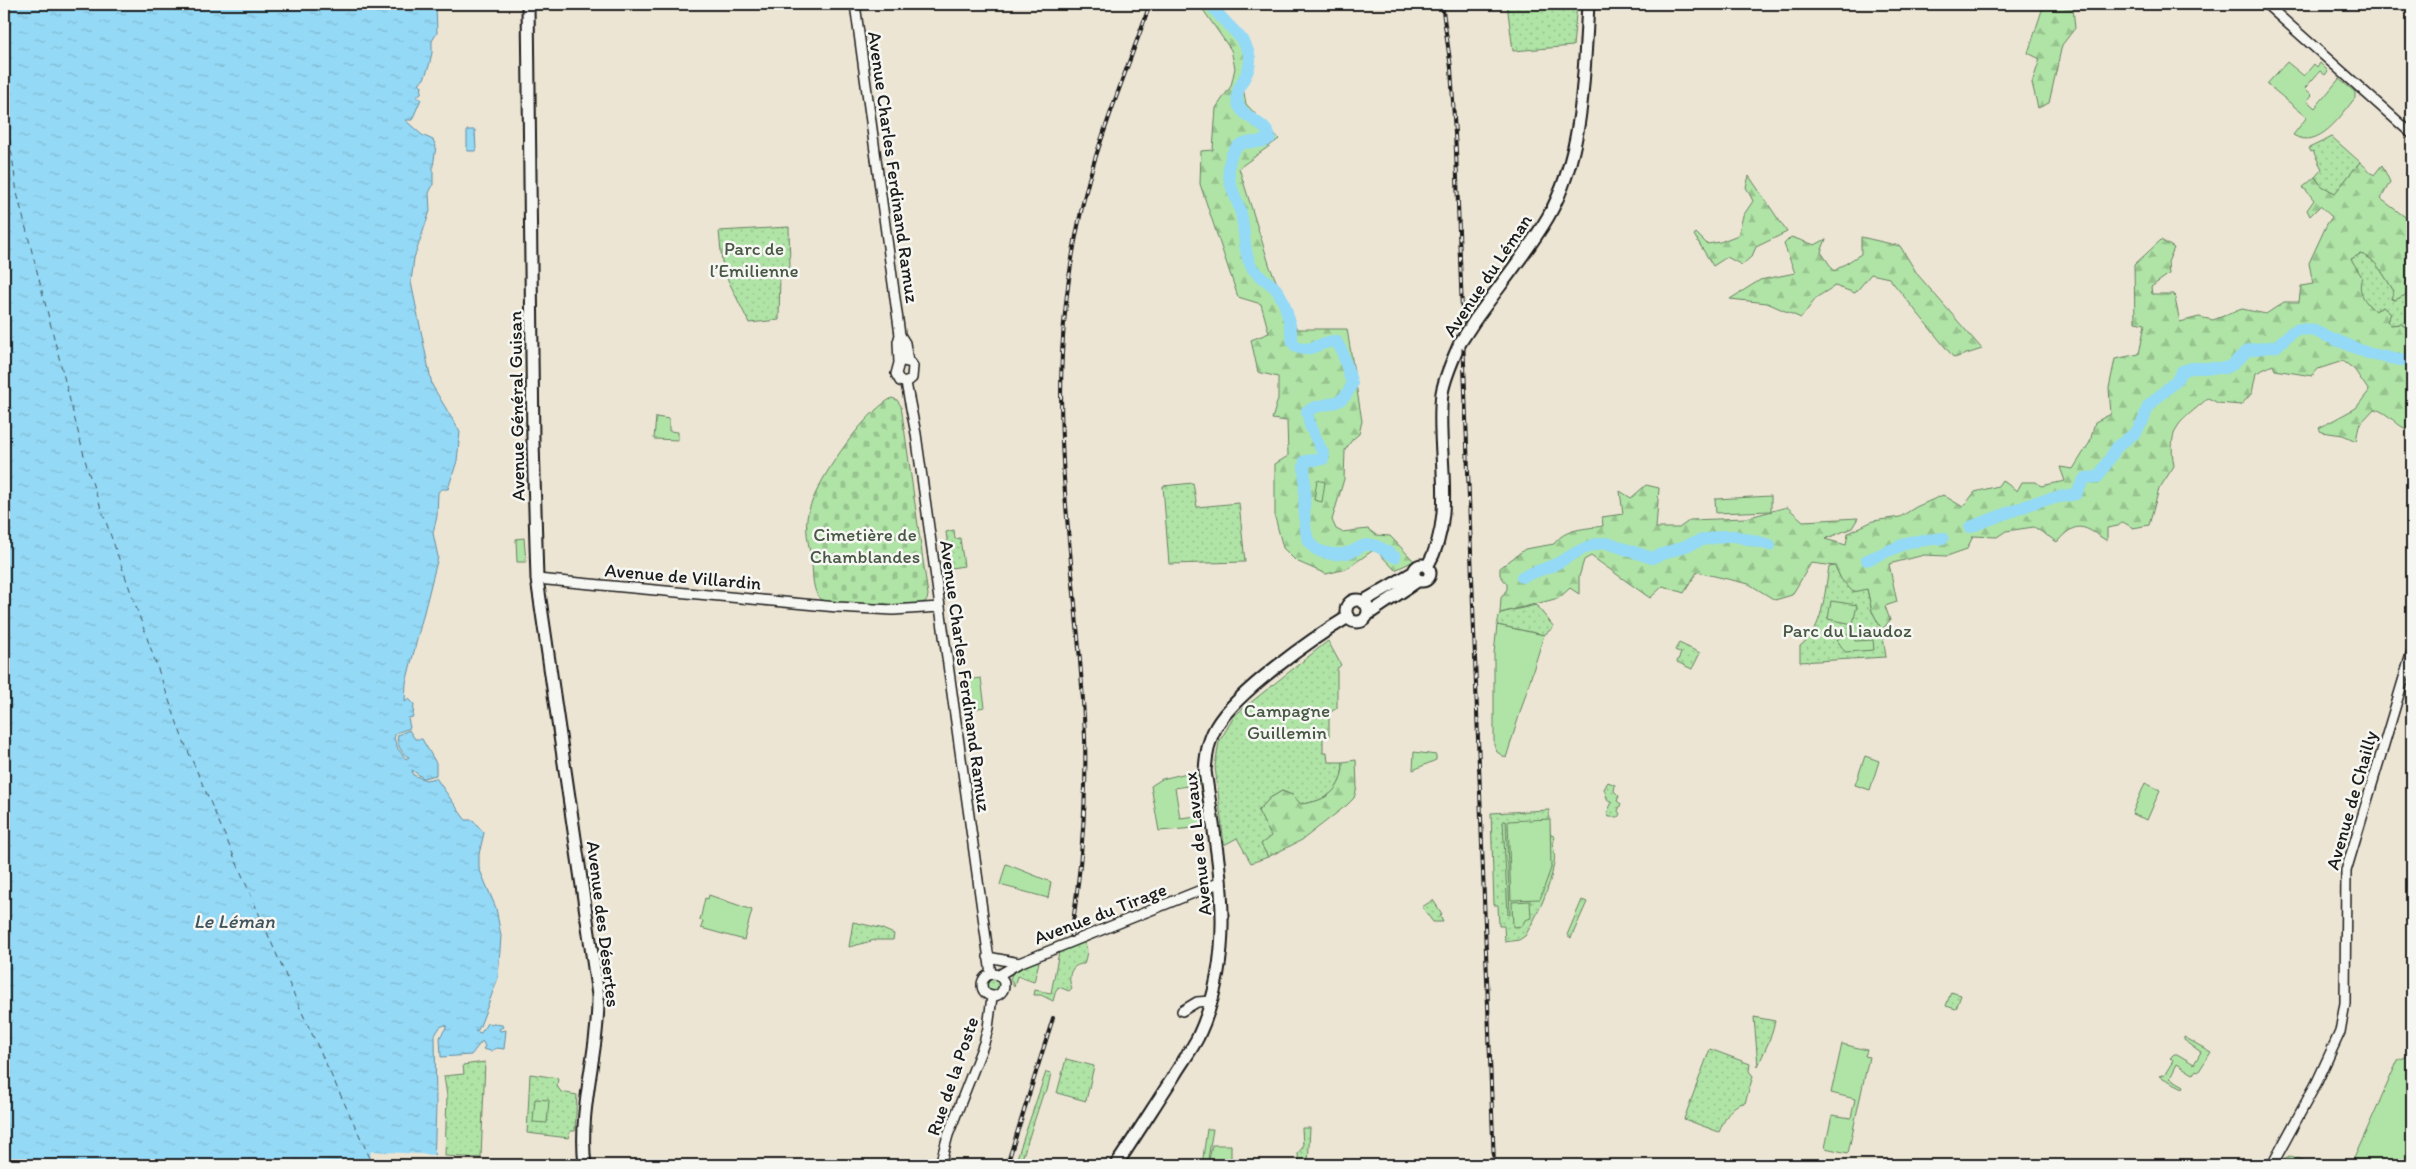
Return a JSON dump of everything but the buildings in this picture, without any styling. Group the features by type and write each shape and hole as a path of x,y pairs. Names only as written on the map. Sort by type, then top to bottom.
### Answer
{"main road":[{"name":"Avenue Général Guisan","path":"528,4 533,441 537,579 570,806"},
{"name":"Avenue du Léman","path":"1417,576 1420,565 1427,567 1443,526 1440,431 1446,377 1460,343 1529,246 1548,216 1561,187 1573,152 1578,119 1588,4"},
{"path":"1417,576 1367,615 1364,620 1357,622 1348,618 1346,611 1348,605 1354,601 1362,602 1417,576"},
{"path":"1362,602 1366,606 1367,615"},
{"name":"Avenue de Lavaux","path":"1116,1165 1198,1038 1211,1001 1223,925 1221,882 1205,771 1211,736 1227,711 1245,695 1306,645 1348,618"},
{"name":"Avenue des Désertes","path":"570,806 598,995 596,1036 585,1116 585,1165"}],"street":[{"name":"Avenue Charles Ferdinand Ramuz","path":"855,4 900,335 905,343 904,362"},
{"path":"2266,4 2412,134"},
{"path":"904,362 913,366 913,374 906,383 897,378 896,368 904,362"},
{"name":"Avenue Charles Ferdinand Ramuz","path":"906,383 916,434 988,957 995,974"},
{"name":"Avenue de Villardin","path":"537,579 826,606 893,610 940,607"},
{"name":"Avenue de Chailly","path":"2272,1165 2335,1046 2343,1019 2346,870 2412,651"},
{"name":"Avenue du Tirage","path":"995,974 1018,963 1221,882"},
{"name":"Avenue du Tirage","path":"988,957 1018,963"},
{"path":"995,974 1004,981 1004,989 998,995 992,996 985,993 982,987 983,979 995,974"},
{"name":"Rue de la Poste","path":"940,1165 948,1135 984,1043 992,996"},
{"path":"1182,1011 1191,1004 1211,1001"},
{"path":"1191,1004 1201,1010 1205,1017"}],"green space":[{"path":"1199,4 1223,4 1223,12 1239,31 1247,62 1243,87 1246,104 1279,139 1239,168 1270,267 1297,329 1347,329 1362,421 1359,434 1345,450 1344,479 1332,520 1336,529 1342,532 1368,529 1376,535 1390,536 1414,561 1395,570 1375,549 1346,569 1326,574 1296,561 1283,548 1275,517 1275,464 1288,456 1287,421 1272,419 1278,399 1278,377 1258,372 1251,340 1269,333 1261,304 1238,297 1200,184 1201,151 1213,150 1216,108 1231,86 1235,68 1231,50"},
{"path":"1507,4 1577,4 1573,46 1513,51"},
{"path":"2044,4 2073,8 2075,28 2062,45 2049,103 2038,108 2032,83 2040,59 2028,53"},
{"path":"2287,62 2304,76 2314,64 2317,67 2320,63 2328,71 2325,75 2320,71 2305,88 2312,95 2307,101 2315,108 2339,79 2355,92 2355,98 2337,121 2321,135 2303,139 2293,135 2307,117 2267,84"},
{"path":"2332,137 2360,162 2335,194 2321,186 2315,177 2322,169 2313,151 2311,152 2309,148"},
{"path":"2360,162 2374,175 2382,165 2390,182 2381,199 2412,222 2412,292 2395,300 2391,298 2394,291 2384,274 2371,259 2360,254 2351,259 2362,277 2361,292 2368,304 2375,311 2383,307 2391,314 2387,321 2391,325 2401,324 2412,332 2412,407 2408,412 2412,416 2412,430 2402,427 2385,413 2374,409 2359,425 2356,441 2343,435 2321,432 2319,428 2356,408 2369,391 2354,369 2343,361 2318,369 2312,376 2275,370 2273,365 2256,373 2252,393 2241,405 2218,403 2208,398 2178,426 2172,442 2174,466 2159,489 2149,525 2133,528 2123,522 2118,526 2107,528 2107,541 2081,527 2070,530 2057,542 2034,527 2006,531 1997,537 1973,536 1967,549 1947,556 1924,555 1889,564 1897,602 1885,606 1890,620 1882,630 1872,611 1867,589 1853,592 1841,579 1835,566 1811,563 1792,595 1775,600 1749,584 1697,572 1684,593 1663,586 1650,598 1591,556 1584,560 1579,577 1579,594 1570,588 1559,598 1500,613 1501,598 1507,589 1507,584 1500,575 1500,568 1525,549 1554,544 1570,532 1603,526 1602,517 1623,514 1620,491 1631,498 1646,485 1659,488 1656,528 1679,528 1690,520 1746,518 1787,507 1803,521 1858,518 1852,528 1825,539 1846,545 1848,533 1873,521 1900,517 1916,507 1943,495 1963,507 1975,492 1998,486 2002,480 2017,491 2022,482 2036,482 2041,486 2065,481 2060,467 2073,469 2090,442 2095,422 2111,414 2109,388 2115,359 2139,354 2145,324 2135,322 2134,265 2161,240 2174,248 2168,262 2169,274 2151,287 2152,294 2174,294 2180,322 2199,317 2213,320 2242,309 2266,314 2284,302 2299,302 2301,286 2313,284 2309,263 2332,217 2320,206 2310,216 2307,210 2314,200 2302,188 2315,177 2322,186 2335,193"},
{"path":"1749,176 1787,232 1756,247 1752,256 1742,265 1727,257 1713,266 1694,235 1696,233 1707,244 1720,242 1738,235 1743,216 1753,201 1746,187"},
{"name":"Parc de l’Emilienne","path":"789,227 790,268 780,274 779,320 749,323 728,280 722,262 719,231"},
{"path":"1791,237 1815,245 1826,239 1821,252 1834,271 1861,254 1861,237 1900,246 1918,275 1982,349 1954,358 1889,278 1871,274 1855,293 1835,286 1817,297 1801,318 1767,303 1730,299 1760,280 1795,273 1784,244"},
{"path":"2360,254 2371,259 2384,274 2394,291 2391,299 2395,300 2412,292 2412,332 2401,324 2391,325 2387,321 2391,314 2383,307 2375,311 2363,299 2351,259"},
{"name":"Cimetière de Chamblandes","path":"892,398 897,400 901,406 928,595 927,600 920,604 893,607 860,606 822,601 815,589 807,535 807,518 811,504 828,470 854,434 880,406"},
{"path":"656,417 669,419 669,431 678,432 678,440 654,439"},
{"path":"1317,480 1325,482 1322,502 1314,500"},
{"path":"1193,483 1197,507 1239,503 1245,562 1169,564 1163,486"},
{"path":"1771,496 1771,511 1716,513 1715,499"},
{"path":"954,530 955,539 960,538 964,566 951,568 946,532"},
{"path":"524,538 526,562 517,562 516,539"},
{"name":"Parc du Liaudoz","path":"1835,566 1841,579 1867,589 1872,611 1882,630 1886,657 1800,662 1800,646 1808,639 1818,621 1822,610 1829,567"},
{"path":"1831,601 1857,605 1853,624 1828,619"},
{"path":"1536,605 1554,627 1544,635 1497,625 1500,613"},
{"path":"1497,625 1544,635 1506,758 1497,752 1494,745 1494,654"},
{"path":"1854,634 1855,641 1873,640 1874,650 1845,652 1837,640 1842,635"},
{"name":"Campagne Guillemin","path":"1328,641 1341,665 1337,669 1337,708 1329,713 1329,737 1323,737 1323,753 1327,753 1328,762 1343,762 1340,780 1332,792 1319,800 1301,804 1292,795 1282,791 1270,798 1258,811 1272,836 1261,844 1268,857 1251,863 1237,838 1224,845 1215,766 1219,742 1235,715"},
{"path":"1679,643 1700,653 1692,669 1677,662 1681,653 1675,650"},
{"path":"981,678 985,707 972,709 967,680"},
{"path":"1414,752 1436,755 1436,760 1413,770"},
{"path":"1865,756 1879,761 1870,790 1855,785"},
{"path":"1356,760 1357,787 1354,798 1302,840 1268,857 1261,844 1271,836 1258,811 1270,798 1282,791 1292,795 1301,804 1326,797 1337,787 1343,762"},
{"path":"1199,770 1200,784 1175,788 1180,818 1205,815 1207,827 1159,831 1151,786 1162,779"},
{"path":"1608,782 1615,785 1614,791 1619,796 1617,801 1621,804 1618,817 1609,817 1607,813 1612,802 1608,801 1604,789"},
{"path":"2145,783 2160,790 2147,820 2132,814"},
{"path":"1549,810 1550,834 1555,837 1552,873 1546,892 1525,936 1519,940 1505,942 1504,926 1499,926 1498,905 1494,905 1491,813"},
{"path":"1550,819 1551,868 1540,899 1511,900 1508,821"},
{"path":"1503,821 1506,821 1510,915 1508,915"},
{"path":"1006,864 1051,882 1048,898 1000,885"},
{"path":"709,895 752,910 744,940 701,928 703,921 700,920 705,898 708,899"},
{"path":"1433,900 1442,914 1440,916 1443,922 1433,922 1422,907"},
{"path":"1582,900 1587,902 1571,938 1567,935"},
{"path":"1530,901 1531,918 1525,920 1522,926 1513,927 1512,902"},
{"path":"853,922 880,928 894,934 893,940 875,940 849,947"},
{"path":"1082,941 1087,949 1086,955 1084,964 1076,966 1071,972 1072,988 1069,991 1059,987 1056,990 1053,1001 1041,995 1034,995 1035,990 1051,993 1059,952"},
{"path":"1034,961 1039,962 1034,982 1017,976 1014,987 1010,979 1013,971"},
{"path":"990,978 996,978 1000,985 996,992 990,992 986,988 986,982"},
{"path":"1951,992 1961,995 1956,1009 1946,1006"},
{"path":"1754,1017 1775,1021 1770,1039 1758,1066"},
{"path":"2184,1037 2211,1052 2199,1071 2196,1070 2193,1074 2177,1064 2170,1078 2184,1086 2183,1088 2159,1076 2165,1074 2173,1061 2170,1058 2174,1054 2194,1064 2201,1052 2184,1040"},
{"path":"1842,1044 1867,1050 1865,1056 1869,1057 1848,1153 1825,1148 1832,1115 1851,1118 1855,1099 1831,1093"},
{"path":"2412,1047 2412,1165 2351,1165 2398,1060 2406,1057"},
{"path":"1710,1049 1750,1064 1749,1071 1753,1076 1745,1103 1732,1109 1719,1132 1684,1119"},
{"path":"1066,1059 1094,1066 1086,1101 1057,1093"},
{"path":"485,1062 481,1158 445,1156 447,1096 444,1076 464,1074 463,1065"},
{"path":"1046,1072 1051,1073 1047,1091 1043,1094 1022,1159 1017,1158"},
{"path":"530,1074 558,1078 557,1086 561,1092 577,1095 575,1131 570,1131 569,1138 527,1133"},
{"path":"535,1099 549,1100 547,1123 533,1122"},
{"path":"1302,1128 1310,1128 1308,1165 1299,1165 1298,1153 1303,1147"},
{"path":"1207,1129 1213,1129 1207,1165 1202,1165"},
{"path":"1212,1145 1231,1145 1231,1165 1208,1165"},
{"path":"2290,1156 2309,1162 2307,1165 2281,1165 2285,1158"}],"water":[{"name":"Le Léman","path":"4,4 436,4 437,33 432,41 429,66 424,79 419,83 422,86 421,93 416,97 421,99 412,120 405,120 422,135 433,140 436,146 433,185 429,193 430,211 414,258 411,282 432,385 460,432 457,461 448,489 442,489 438,492 437,516 433,533 438,557 406,683 405,702 409,699 414,704 413,717 408,718 410,728 396,733 394,738 398,749 406,759 409,757 400,748 397,741 398,735 409,730 415,739 422,739 436,763 436,775 423,778 412,770 413,775 426,780 436,778 464,818 466,820 473,820 484,833 479,854 479,868 496,908 501,936 498,978 480,1026 475,1031 481,1033 487,1023 502,1025 503,1027 499,1029 500,1031 506,1030 504,1049 497,1048 491,1051 483,1049 485,1046 482,1041 471,1055 441,1057 440,1037 447,1026 440,1027 435,1035 436,1106 434,1165 4,1165"},
{"path":"467,130 475,130 476,151 467,151"}],"pier":[{"path":"371,1151 435,1155 434,1163 388,1161 387,1165 376,1165 372,1164 370,1160"}],"waterway":[{"path":"1211,4 1221,18 1239,36 1248,51 1250,59 1248,71 1237,94 1239,106 1246,115 1265,129 1270,138 1239,145 1233,152 1230,161 1229,179 1242,217 1248,259 1256,273 1280,294 1288,314 1293,343 1297,347 1308,349 1336,341 1342,351 1352,384 1348,392 1338,402 1307,411 1310,426 1324,455 1323,459 1305,461 1304,519 1307,536 1314,547 1326,553 1347,553 1363,546 1371,545 1395,557"},
{"path":"1970,527 2039,501 2076,494 2085,478 2098,477 2117,447 2136,432 2144,419 2148,406 2176,381 2182,371 2192,368 2225,368 2232,365 2248,350 2277,346 2292,332 2299,329 2312,330 2370,354 2401,360 2412,359"},
{"path":"1522,577 1556,564 1587,547 1607,543 1652,558 1702,540 1724,536 1735,536 1770,545"},
{"path":"1867,560 1909,542 1943,538"}],"ferry route":[{"path":"4,96 17,193 88,471 182,737 299,1006 370,1158 365,1165"}],"railway":[{"path":"1071,936 1082,837 1085,737 1062,449 1063,331 1075,243 1089,179 1110,113 1150,4"},
{"path":"1442,4 1451,68 1456,151 1494,1165"},
{"path":"1007,1165 1053,1018"}]}
